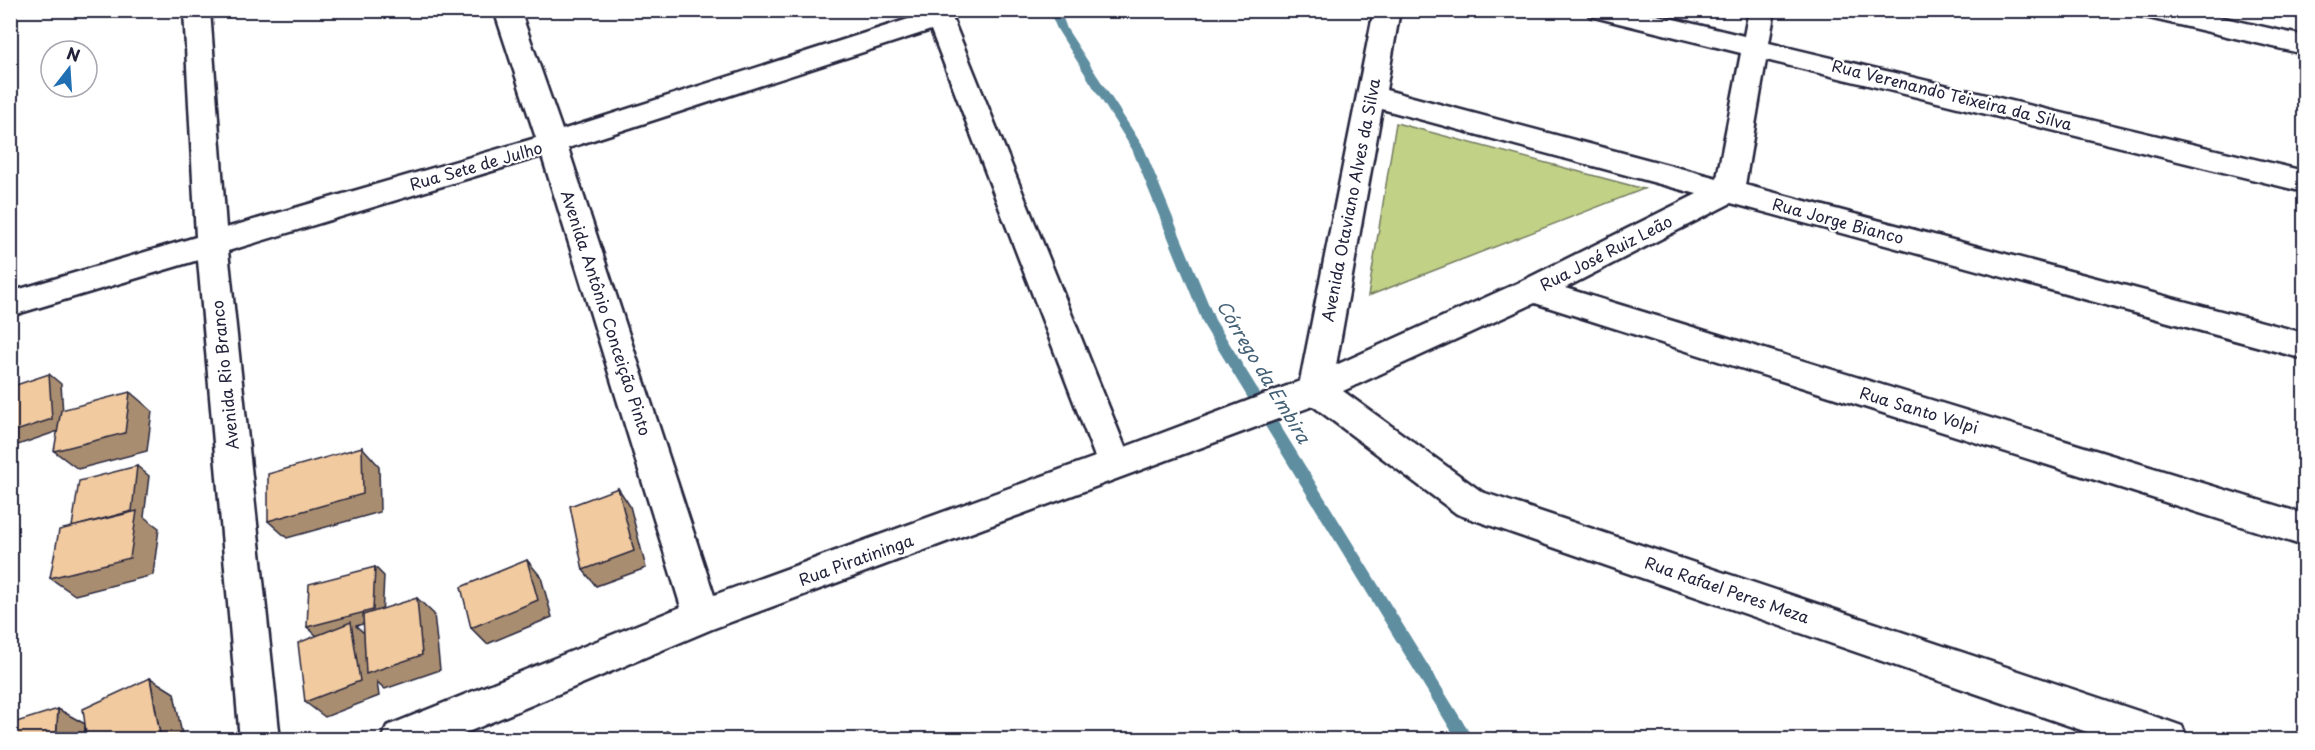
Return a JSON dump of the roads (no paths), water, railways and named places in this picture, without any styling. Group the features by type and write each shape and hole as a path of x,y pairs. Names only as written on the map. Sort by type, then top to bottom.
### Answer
{"street":[{"name":"Avenida Rio Branco","path":"197,10 212,243 260,740"},
{"name":"Avenida Antônio Conceição Pinto","path":"507,10 552,143 702,616"},
{"name":"Avenida Otaviano Alves da Silva","path":"1299,396 1371,96 1387,10"},
{"name":"Rua Verenando Teixeira da Silva","path":"1599,10 2304,182"},
{"path":"1729,191 1753,47 1762,10"},
{"path":"2149,10 2304,45"},
{"name":"Rua Sete de Julho","path":"10,304 552,143 937,14"},
{"path":"937,14 1115,464"},
{"name":"Rua Jorge Bianco","path":"1371,96 2304,346"},
{"name":"Rua José Ruiz Leão","path":"1299,396 1533,290 1729,191"},
{"name":"Rua Santo Volpi","path":"1533,290 2304,530"},
{"name":"Rua Piratininga","path":"401,740 702,616 1299,396"},
{"name":"Rua Rafael Peres Meza","path":"1299,396 1470,503 2168,740"}],"waterway":[{"name":"Córrego da Embira","path":"1054,10 1062,29 1138,148 1209,322 1466,740"}]}
